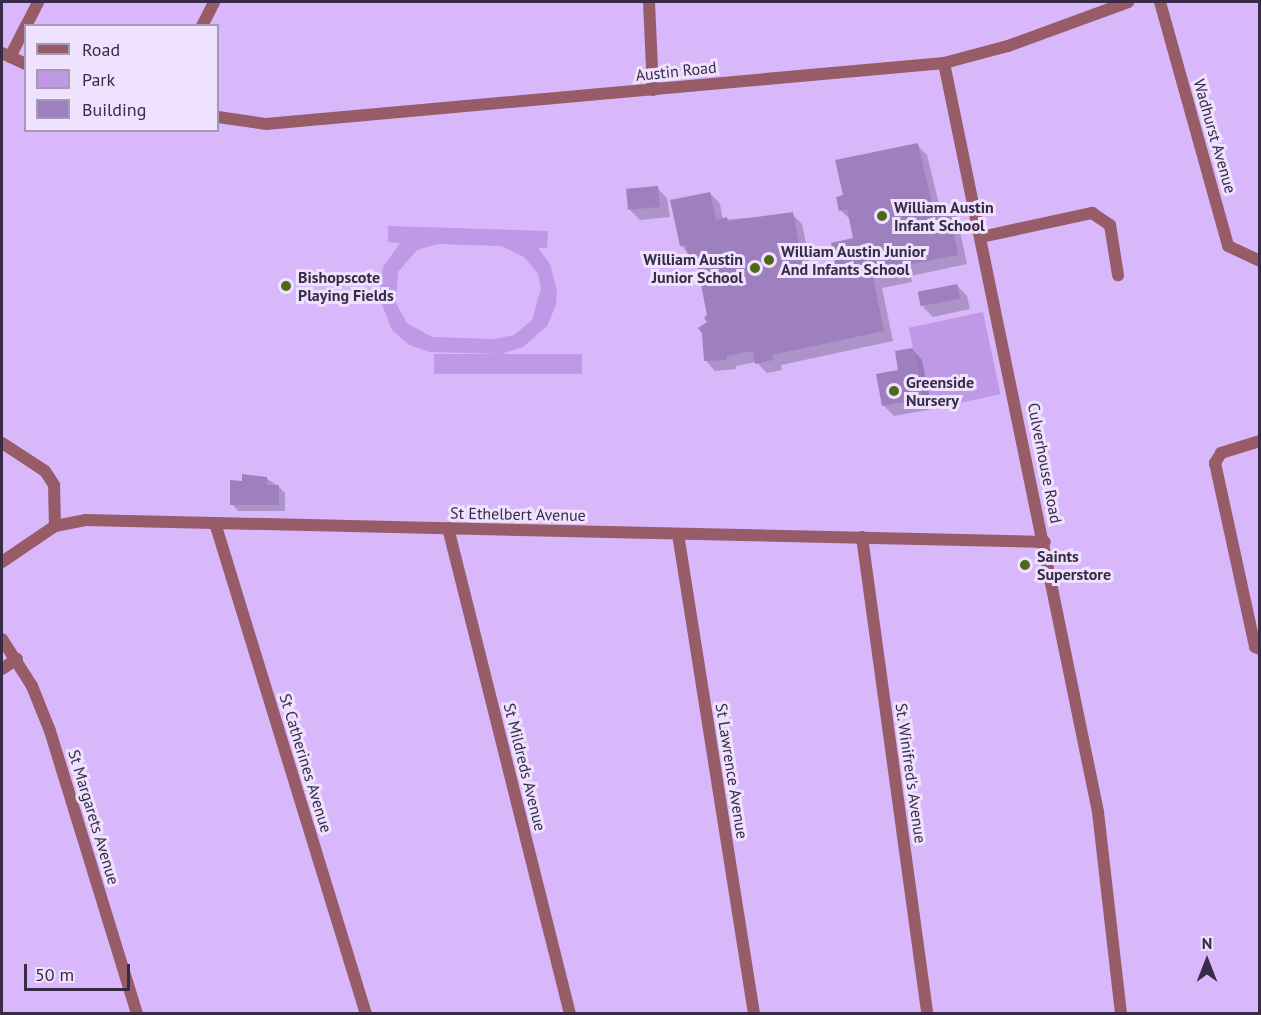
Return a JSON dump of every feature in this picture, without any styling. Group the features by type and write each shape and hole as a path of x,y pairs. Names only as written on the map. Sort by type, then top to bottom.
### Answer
{"street":[{"path":"27,24 38,2"},
{"path":"203,24 214,2"},
{"path":"649,2 653,90"},
{"name":"Austin Road","path":"219,117 266,124 653,90 798,74 944,63 1008,46 1128,2"},
{"name":"Wadhurst Avenue","path":"1160,2 1228,246 1260,261"},
{"path":"24,29 6,55 24,63"},
{"name":"Culverhouse Road","path":"944,63 1045,542 1098,812 1121,1014"},
{"path":"981,237 1092,213 1110,225 1118,274"},
{"path":"1260,441 1221,453 1215,463 1255,647 1260,649"},
{"path":"2,443 45,471 54,485 55,526"},
{"name":"St Ethelbert Avenue","path":"2,562 55,526 86,520 1045,542"},
{"name":"St Catherines Avenue","path":"215,523 366,1014"},
{"name":"St Mildreds Avenue","path":"448,528 570,1014"},
{"name":"St Lawrence Avenue","path":"678,534 754,1014"},
{"name":"St. Winifred's Avenue","path":"862,537 927,1014"},
{"name":"St Margarets Avenue","path":"2,639 17,659 50,731 137,1014"},
{"path":"2,669 17,659"}],"green space":[{"path":"388,226 548,231 547,248 538,248 550,264 557,290 556,305 547,326 523,347 501,354 430,352 409,345 392,330 379,297 383,267 400,243 388,242","holes":["438,244 501,246 524,257 538,274 541,288 532,320 514,335 494,339 432,337 407,323 396,303 398,272 417,250"]},
{"path":"983,312 1000,394 926,410 909,328"},
{"path":"434,354 582,354 582,374 434,374"}],"building":[{"path":"918,143 933,208 948,205 958,255 902,266 903,272 873,278 884,331 772,355 773,360 755,364 753,351 726,356 727,360 704,361 702,333 698,328 707,322 704,318 707,315 696,259 689,261 686,245 680,246 670,200 710,192 716,220 727,217 728,221 793,212 803,263 812,261 813,266 835,262 831,243 853,238 847,209 839,211 836,197 843,195 835,160"},
{"path":"658,186 660,207 628,210 626,189"},
{"path":"957,284 960,299 921,306 918,292"},
{"path":"913,348 923,399 882,406 876,374 898,370 895,351"},
{"path":"242,474 267,477 267,485 279,485 279,505 230,505 230,480 242,481"}],"place":[{"name":"William Austin Infant School","path":"882,216"},
{"name":"William Austin Junior And Infants School","path":"769,260"},
{"name":"William Austin Junior School","path":"755,268"},
{"name":"Bishopscote Playing Fields","path":"286,286"},
{"name":"Greenside Nursery","path":"894,391"},
{"name":"Saints Superstore","path":"1025,565"}]}
